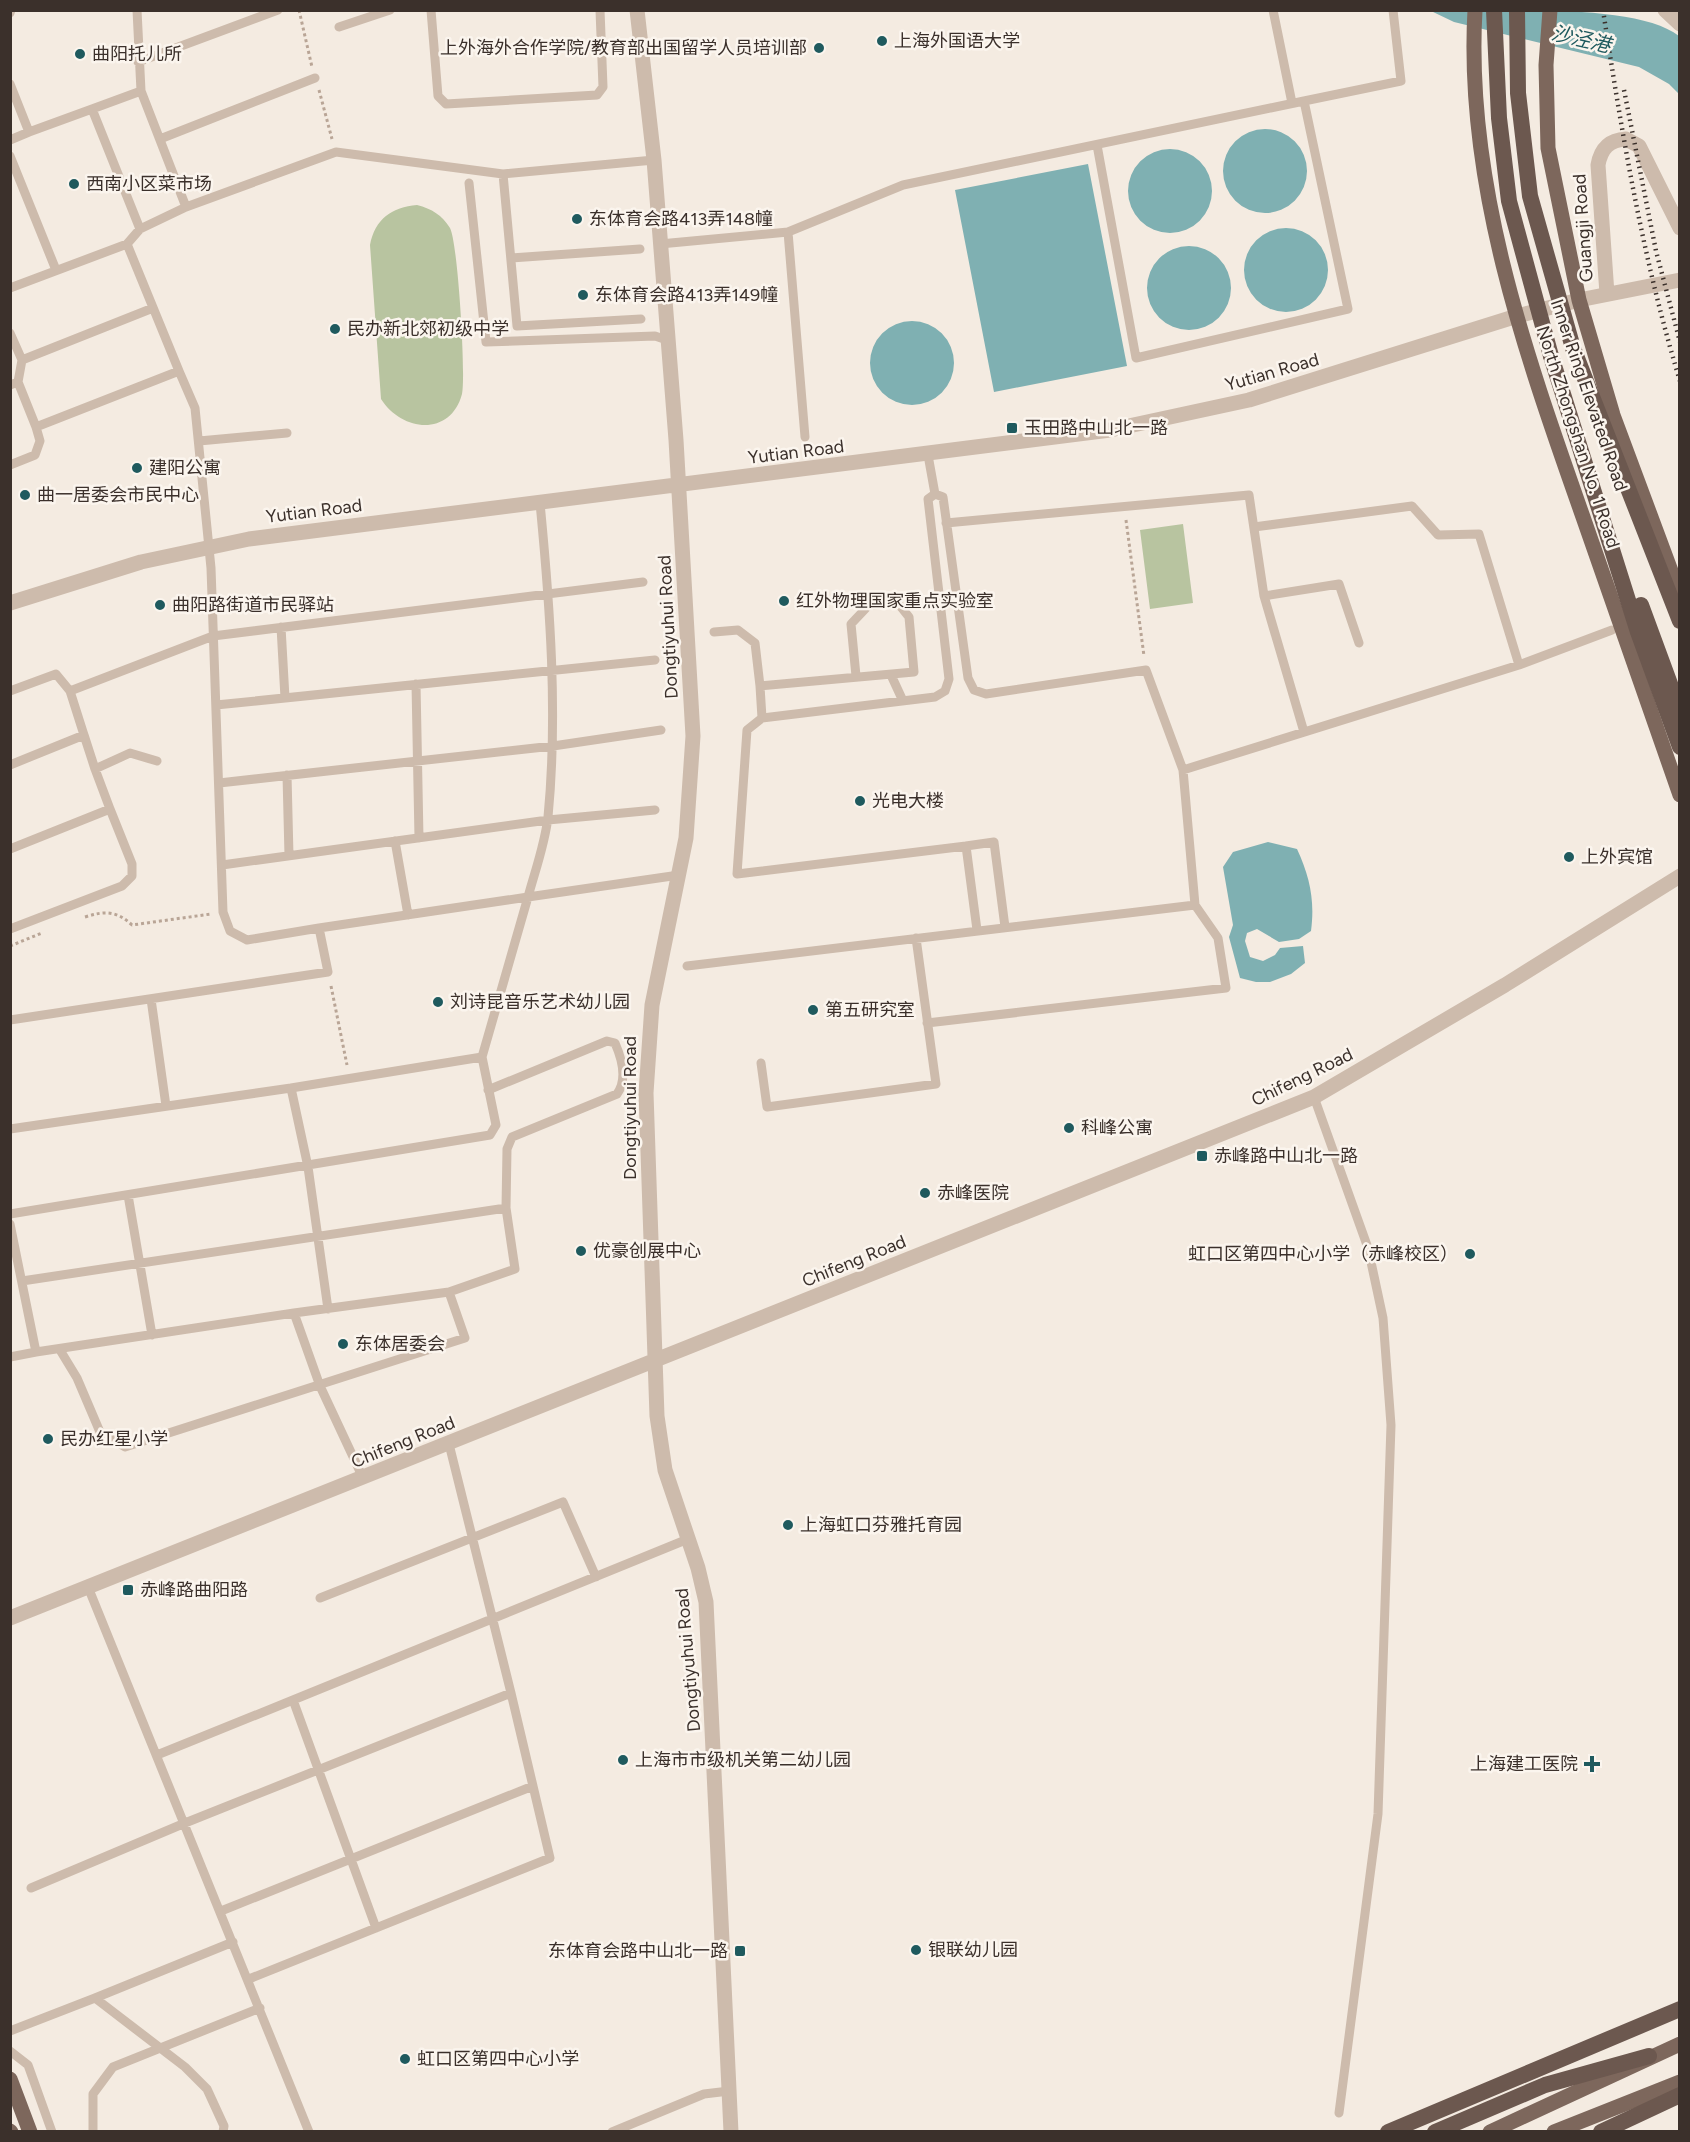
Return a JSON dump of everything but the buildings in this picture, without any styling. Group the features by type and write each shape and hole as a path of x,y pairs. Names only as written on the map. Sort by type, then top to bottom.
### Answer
{"highway":[{"name":"Inner Ring Elevated Road","path":"1494,10 1499,118 1509,201 1551,356 1680,711"},
{"name":"Inner Ring Elevated Road","path":"1517,10 1518,93 1530,196 1573,348 1680,621"},
{"path":"1551,356 1638,632 1680,747"},
{"path":"1388,2132 1680,2009"},
{"path":"1435,2132 1545,2085 1649,2056"},
{"path":"1601,2132 1680,2095"}],"main road":[{"name":"North Zhongshan No. 1 Road","path":"1475,10 1472,57 1483,157 1517,316 1561,455 1680,795"},
{"path":"1550,10 1546,65 1548,148 1579,300 1613,415 1680,595"},
{"path":"1490,2132 1533,2114 1649,2056 1680,2044"},
{"path":"10,2079 30,2132"},
{"path":"1554,2132 1680,2082"}],"street":[{"name":"Dongtiyuhui Road","path":"637,10 654,160 679,486 693,736 686,838 652,1005 647,1050 657,1416 664,1470 688,1539 706,1602 711,1655 730,2132"},
{"path":"1665,10 1680,24"},
{"name":"Guangji Road","path":"1607,294 1598,165 1603,149 1608,144 1626,138 1639,146 1680,228"},
{"name":"Guangji Road","path":"1579,300 1680,280"},
{"name":"Yutian Road","path":"10,603 85,578 209,546 1077,436 1215,409 1306,384 1517,316 1579,300"},
{"name":"Chifeng Road","path":"10,1618 1314,1097 1414,1040 1680,876"}],"lane":[{"path":"137,10 141,91 186,207"},
{"path":"138,62 278,10"},
{"path":"339,27 390,10"},
{"path":"431,10 438,96 446,104 597,95 603,87 600,10"},
{"path":"1273,10 1292,103"},
{"path":"660,244 788,232 903,185 1401,81 1393,10"},
{"path":"160,139 315,78"},
{"path":"10,84 29,132"},
{"path":"10,140 141,91"},
{"path":"1097,145 1137,358 1348,309 1304,101"},
{"path":"92,109 140,229"},
{"path":"10,288 126,244 140,229 186,207 336,152 503,174 654,160"},
{"path":"10,156 56,270"},
{"path":"503,174 517,327 642,319"},
{"path":"469,183 486,342 655,336 667,340"},
{"path":"788,232 805,437"},
{"path":"126,244 195,408 209,546 223,912 230,931 247,940 679,875"},
{"path":"511,258 640,249"},
{"path":"22,360 153,308"},
{"path":"10,333 22,360 14,384 36,427 40,441 35,455 10,465"},
{"path":"36,427 179,371"},
{"path":"199,441 286,433"},
{"path":"928,455 935,494"},
{"path":"927,1023 1226,988 1218,938 1195,905 1182,770 1146,670 986,694 974,690 968,678 943,497 935,494"},
{"path":"935,494 928,499 949,679 945,691 935,697 762,718 747,730 737,874 994,843 1005,927"},
{"path":"946,523 1249,495 1264,596 1304,732"},
{"path":"10,1214 308,1167 490,1135 496,1125 482,1057 548,820 553,746 548,592 540,503"},
{"path":"1254,527 1412,506 1438,535 1479,534 1519,665"},
{"path":"70,691 213,636 548,592 643,582"},
{"path":"1264,596 1339,584 1359,644"},
{"path":"760,686 914,672 909,617 897,602 868,606 851,624 856,676"},
{"path":"281,627 285,698"},
{"path":"714,632 738,630 756,643 762,718"},
{"path":"1182,770 1519,665 1612,630"},
{"path":"216,705 655,660"},
{"path":"10,691 56,674 70,691 95,769 132,864 132,876 122,886 10,929"},
{"path":"891,675 903,701"},
{"path":"416,684 419,838"},
{"path":"219,783 553,746 661,730"},
{"path":"10,765 84,735"},
{"path":"95,769 130,753 156,761"},
{"path":"287,776 289,856"},
{"path":"10,849 110,809"},
{"path":"222,865 548,820 655,810"},
{"path":"395,841 408,915"},
{"path":"966,846 977,930"},
{"path":"687,966 1195,905"},
{"path":"10,1020 328,972 319,928"},
{"path":"761,1063 767,1107 936,1084 916,938"},
{"path":"151,999 166,1106"},
{"path":"10,1357 294,1313 449,1292 515,1269 506,1208 507,1149 512,1137 617,1094 623,1085 623,1075 615,1043 607,1041 488,1090"},
{"path":"10,1129 291,1088 482,1057"},
{"path":"291,1088 308,1167 328,1309"},
{"path":"1314,1097 1368,1248 1383,1318 1391,1425 1378,1814 1339,2113"},
{"path":"128,1195 152,1335"},
{"path":"22,1281 506,1208"},
{"path":"10,1224 14,1259 22,1281 36,1352"},
{"path":"60,1350 77,1378 100,1432 125,1447 465,1338 449,1292"},
{"path":"294,1313 320,1386 363,1478"},
{"path":"249,1979 550,1858 449,1444"},
{"path":"320,1598 563,1502 596,1577"},
{"path":"157,1755 688,1539"},
{"path":"88,1587 249,1979 309,2132"},
{"path":"31,1888 185,1823 511,1693"},
{"path":"293,1700 376,1928"},
{"path":"221,1911 533,1786"},
{"path":"10,2031 233,1941"},
{"path":"95,1998 161,2048 207,2089 224,2126 223,2132"},
{"path":"93,2132 93,2094 113,2067 260,2008"},
{"path":"10,2051 28,2065 52,2132"},
{"path":"612,2132 704,2094 729,2091"}],"path":[{"path":"1124,506 1146,670"},
{"path":"78,919 105,911 123,916 132,925 223,912"},
{"path":"10,946 49,930"},
{"path":"328,972 350,1078"}],"green space":[{"path":"417,205 436,213 450,228 456,258 462,338 462,394 456,408 448,417 437,423 426,425 401,418 381,399 370,245 380,221 400,208"},
{"path":"1183,524 1193,603 1150,609 1140,530"}],"water":[{"name":"沙泾港","path":"1523,10 1597,13 1659,25 1679,36 1679,94 1669,84 1639,67 1454,22 1431,11"},
{"path":"1265,129 1281,132 1295,141 1304,155 1307,171 1304,187 1295,201 1281,210 1265,213 1249,210 1235,201 1226,187 1223,171 1226,155 1235,141 1249,132"},
{"path":"1170,149 1186,152 1200,161 1209,175 1212,191 1209,207 1200,221 1186,230 1170,233 1154,230 1140,221 1131,207 1128,191 1131,175 1140,161 1154,152"},
{"path":"1088,164 1127,366 994,392 955,190"},
{"path":"1286,228 1302,231 1316,240 1325,254 1328,270 1325,286 1316,300 1302,309 1286,312 1270,309 1256,300 1247,286 1244,270 1247,254 1256,240 1270,231"},
{"path":"1189,246 1205,249 1219,258 1228,272 1231,288 1228,304 1219,318 1205,327 1189,330 1173,327 1159,318 1150,304 1147,288 1150,272 1159,258 1173,249"},
{"path":"912,321 928,324 942,333 951,347 954,363 951,379 942,393 928,402 912,405 896,402 882,393 873,379 870,363 873,347 882,333 896,324"},
{"path":"1268,842 1297,849 1310,889 1312,920 1311,931 1299,939 1279,942 1257,929 1247,933 1245,941 1250,957 1263,961 1275,955 1280,948 1303,946 1305,963 1291,974 1270,982 1256,982 1240,978 1229,937 1233,925 1223,867 1233,852"}],"railway":[{"path":"1603,10 1644,243 1680,381"},
{"path":"1624,90 1656,251 1680,342"}],"place":[{"name":"上海外国语大学","path":"882,41"},
{"name":"上外海外合作学院/教育部出国留学人员培训部","path":"819,48"},
{"name":"曲阳托儿所","path":"80,54"},
{"name":"西南小区菜市场","path":"74,184"},
{"name":"东体育会路413弄148幢","path":"577,219"},
{"name":"东体育会路413弄149幢","path":"583,295"},
{"name":"民办新北郊初级中学","path":"335,329"},
{"name":"玉田路中山北一路","path":"1012,428"},
{"name":"建阳公寓","path":"137,468"},
{"name":"曲一居委会市民中心","path":"25,495"},
{"name":"红外物理国家重点实验室","path":"784,601"},
{"name":"曲阳路街道市民驿站","path":"160,605"},
{"name":"光电大楼","path":"860,801"},
{"name":"上外宾馆","path":"1569,857"},
{"name":"刘诗昆音乐艺术幼儿园","path":"438,1002"},
{"name":"第五研究室","path":"813,1010"},
{"name":"科峰公寓","path":"1069,1128"},
{"name":"赤峰路中山北一路","path":"1202,1156"},
{"name":"赤峰医院","path":"925,1193"},
{"name":"优豪创展中心","path":"581,1251"},
{"name":"虹口区第四中心小学（赤峰校区）","path":"1470,1254"},
{"name":"东体居委会","path":"343,1344"},
{"name":"民办红星小学","path":"48,1439"},
{"name":"上海虹口芬雅托育园","path":"788,1525"},
{"name":"赤峰路曲阳路","path":"128,1590"},
{"name":"上海市市级机关第二幼儿园","path":"623,1760"},
{"name":"上海建工医院","path":"1592,1764"},
{"name":"银联幼儿园","path":"916,1950"},
{"name":"东体育会路中山北一路","path":"740,1951"},
{"name":"虹口区第四中心小学","path":"405,2059"}]}
